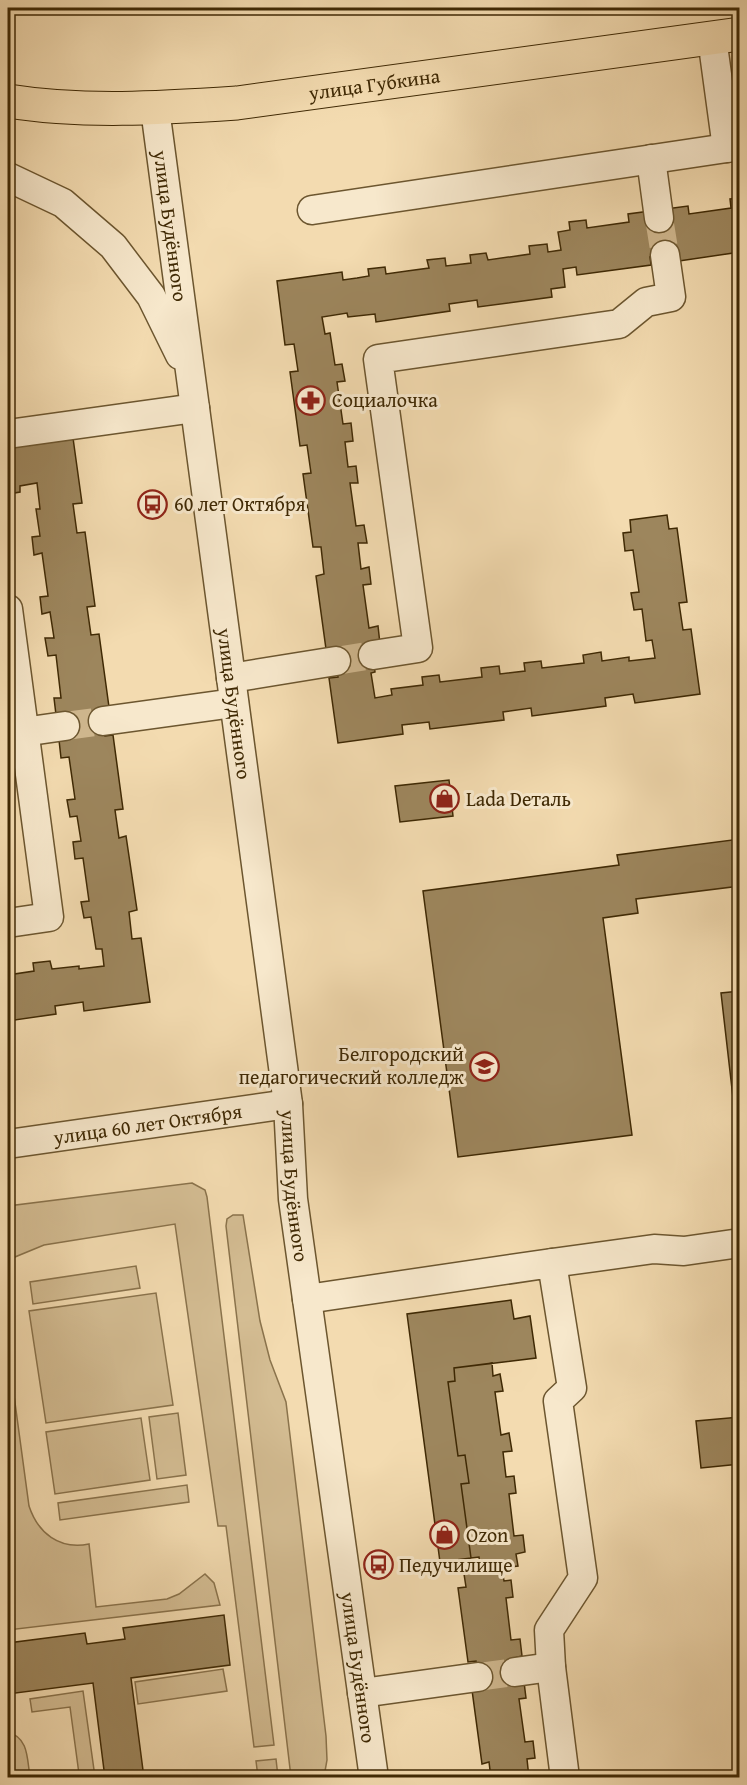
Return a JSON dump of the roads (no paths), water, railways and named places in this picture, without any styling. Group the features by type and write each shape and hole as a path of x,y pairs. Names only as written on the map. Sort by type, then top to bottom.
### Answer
{"main road":[{"name":"улица Губкина","path":"8,101 36,105 155,109 237,103 726,36"}],"street":[{"path":"312,210 733,147 726,36"},
{"name":"улица Будённого","path":"155,109 288,1104 293,1199 374,1778"},
{"path":"651,159 659,218"},
{"name":"улица Будённого","path":"8,177 63,203 113,246 151,296 191,379"},
{"path":"373,656 418,648 378,359 619,324 646,302 670,297 664,255"},
{"path":"8,434 195,408"},
{"path":"8,609 49,917 8,923"},
{"path":"103,721 233,691 336,661"},
{"path":"23,732 66,726"},
{"name":"улица 60 лет Октября","path":"8,1144 288,1104"},
{"path":"307,1299 654,1249 684,1251 740,1243"},
{"path":"552,1263 572,1388 558,1401 584,1578 549,1630 551,1667 565,1778"},
{"path":"515,1672 551,1667"},
{"path":"362,1693 478,1677"}],"tunnel":[{"path":"659,218 665,255"},
{"path":"336,661 373,655"},
{"path":"65,726 103,721"},
{"path":"478,1677 515,1672"}],"place":[{"name":"Социалочка","path":"311,400"},
{"name":"60 лет Октября","path":"153,504"},
{"name":"Lada Dеталь","path":"445,799"},
{"name":"Белгородский педагогический колледж","path":"485,1066"},
{"name":"Ozon","path":"445,1535"},
{"name":"Педучилище","path":"378,1565"}]}
